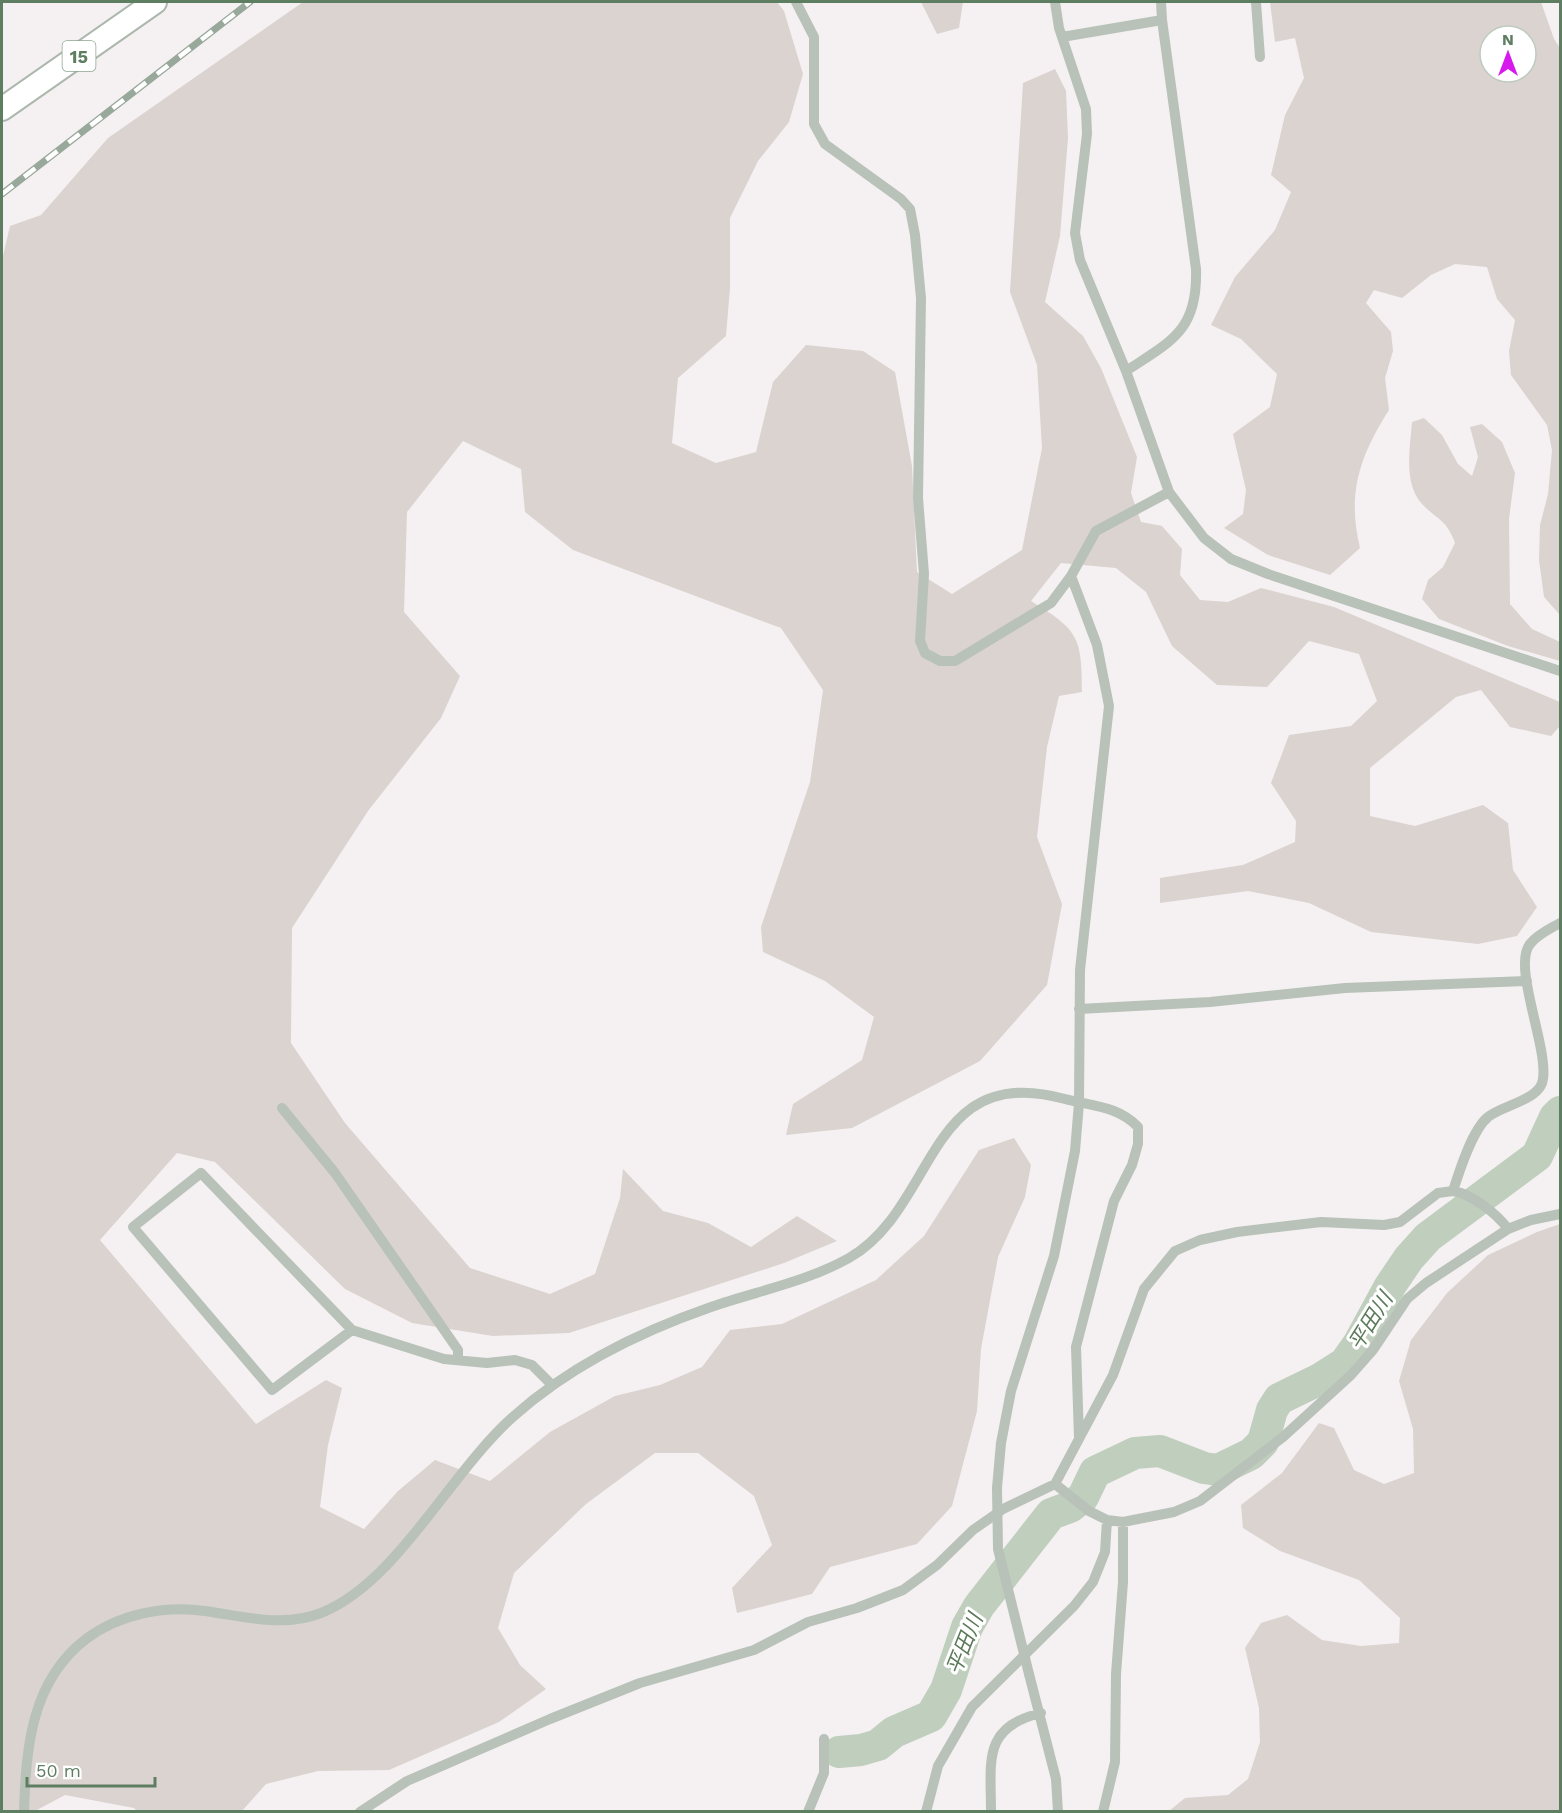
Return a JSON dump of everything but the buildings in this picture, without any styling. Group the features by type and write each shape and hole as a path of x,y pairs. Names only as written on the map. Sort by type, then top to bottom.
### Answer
{"main road":[{"name":"15","path":"2,109 154,2"}],"street":[{"path":"796,2 814,37 814,124 818,134 825,144 901,199 910,209 915,235 922,349 918,498 924,574 920,641 925,653 940,661 955,661 1051,603 1071,576 1096,531 1169,492"},
{"path":"1055,2 1062,38 1086,109 1087,134 1075,233 1080,260 1126,371 1169,492 1204,538 1231,559 1268,574 1560,671"},
{"path":"1126,371 1158,350 1184,327 1192,313 1197,294 1196,269 1161,2"},
{"path":"1256,2 1260,57"},
{"path":"1062,38 1162,20"},
{"path":"1058,1812 1056,1779 1041,1713 998,1549 996,1488 1001,1443 1011,1391 1054,1256 1063,1216 1075,1150 1080,1103 1080,970 1109,706 1097,645 1071,576"},
{"path":"1453,1191 1478,1130 1487,1118 1540,1088 1544,1081 1543,1055 1527,981 1525,957 1529,945 1560,923"},
{"path":"1079,1009 1210,1002 1345,988 1527,981"},
{"path":"24,1812 26,1760 31,1727 42,1696 58,1667 87,1639 122,1620 159,1610 202,1610 251,1619 282,1620 318,1615 344,1601 379,1574 480,1449 552,1385 608,1350 651,1329 810,1276 851,1256 876,1236 903,1205 948,1130 959,1116 980,1103 1002,1095 1048,1094 1125,1114 1138,1127 1138,1144 1132,1165 1114,1202 1076,1347 1079,1438"},
{"path":"282,1108 362,1213 458,1350 458,1360"},
{"path":"352,1330 272,1390 133,1227 201,1173 352,1330 444,1359 487,1363 514,1360 532,1365 552,1385"},
{"path":"360,1812 407,1781 550,1719 640,1683 754,1650 808,1622 857,1608 903,1590 937,1564 973,1530 1003,1509 1055,1484 1113,1375 1144,1289 1175,1251 1200,1240 1237,1232 1321,1222 1384,1225 1400,1222 1438,1193 1453,1191 1462,1193 1487,1209 1508,1229"},
{"path":"1055,1484 1089,1511 1107,1520 1122,1522 1174,1512 1200,1501 1283,1437 1351,1375 1373,1350 1407,1299 1508,1229 1531,1220 1560,1214"},
{"path":"926,1812 938,1766 972,1707 1074,1606 1093,1582 1105,1552 1107,1520"},
{"path":"1103,1812 1115,1762 1116,1674 1123,1582 1122,1522"},
{"path":"991,1812 991,1761 994,1743 1005,1728 1020,1718 1041,1713"},
{"path":"808,1812 824,1773 824,1739"}],"shaded area":[{"path":"303,2 777,2 784,11 803,74 789,122 758,161 730,218 730,288 726,336 678,378 672,443 716,463 756,452 773,382 806,345 863,351 895,372 912,466 917,572 952,594 1022,550 1042,448 1037,365 1010,292 1023,83 1055,69 1066,91 1068,138 1060,236 1045,302 1083,336 1101,368 1137,457 1131,493 1141,522 1162,526 1182,549 1180,575 1200,600 1228,602 1261,588 1334,607 1560,702 1560,726 1551,736 1510,727 1481,690 1456,697 1370,768 1370,816 1415,826 1483,805 1508,823 1513,870 1537,907 1517,936 1478,944 1371,932 1309,903 1248,891 1160,903 1160,878 1243,865 1295,842 1296,821 1271,783 1289,735 1351,726 1377,701 1359,654 1309,641 1267,687 1217,685 1172,646 1146,592 1116,568 1061,563 1031,601 1059,620 1074,636 1081,658 1082,673 1082,692 1059,696 1047,747 1037,837 1062,904 1047,985 980,1061 852,1128 786,1135 793,1104 862,1060 874,1017 825,981 763,952 761,927 810,782 823,690 781,628 573,550 525,512 521,469 463,441 407,512 404,612 460,676 441,718 368,811 292,928 291,1043 345,1123 470,1268 550,1294 595,1274 620,1198 623,1169 663,1211 708,1223 751,1247 797,1216 837,1241 784,1263 569,1333 493,1336 412,1323 345,1289 215,1162 177,1153 100,1240 256,1424 326,1380 342,1388 328,1445 320,1507 364,1529 398,1491 435,1460 490,1481 550,1432 615,1396 660,1385 702,1367 730,1330 782,1324 876,1280 924,1236 979,1150 1014,1138 1031,1165 1025,1197 998,1257 981,1349 977,1411 952,1506 917,1544 830,1567 812,1594 737,1613 732,1588 772,1545 754,1496 698,1453 655,1453 586,1504 514,1573 498,1628 520,1665 546,1689 499,1722 389,1770 318,1771 266,1784 242,1811 137,1811 134,1808 65,1795 35,1811 2,1812 2,260 10,226 41,215 108,138"},
{"path":"921,2 963,2 959,28 937,34"},
{"path":"1270,2 1541,2 1554,39 1560,48 1560,615 1544,597 1539,560 1540,525 1548,494 1552,450 1547,425 1511,375 1509,351 1515,320 1497,299 1487,267 1455,264 1431,275 1402,298 1374,290 1366,303 1391,332 1393,351 1385,378 1389,410 1370,444 1358,476 1355,510 1360,548 1330,575 1268,555 1224,528 1243,514 1246,490 1233,434 1270,407 1277,374 1241,339 1211,325 1235,277 1275,230 1291,192 1271,175 1285,115 1304,78 1295,38 1275,42"},
{"path":"1424,418 1442,435 1458,464 1472,476 1478,457 1470,427 1482,424 1502,442 1515,473 1509,519 1510,604 1532,629 1560,642 1560,661 1508,646 1439,619 1422,599 1428,580 1443,567 1455,543 1447,526 1418,499 1410,479 1409,456 1412,422"},
{"path":"1560,1224 1560,1811 1169,1811 1185,1798 1228,1795 1248,1779 1260,1742 1259,1708 1245,1648 1261,1623 1287,1615 1322,1640 1361,1646 1399,1643 1400,1618 1359,1580 1280,1551 1243,1528 1241,1505 1282,1473 1319,1423 1334,1428 1354,1470 1384,1484 1414,1473 1413,1429 1399,1381 1411,1340 1447,1293 1488,1255"}],"waterway":[{"name":"平田川","path":"839,1752 861,1750 878,1745 894,1732 931,1716 946,1690 967,1627 979,1606 1051,1514 1070,1507 1083,1497 1095,1472 1135,1453 1160,1451 1204,1468 1218,1470 1251,1454 1263,1442 1272,1410 1279,1399 1320,1379 1345,1363 1409,1258 1428,1237 1537,1156 1555,1117 1560,1112"}],"railway":[{"path":"2,194 250,2"}]}
